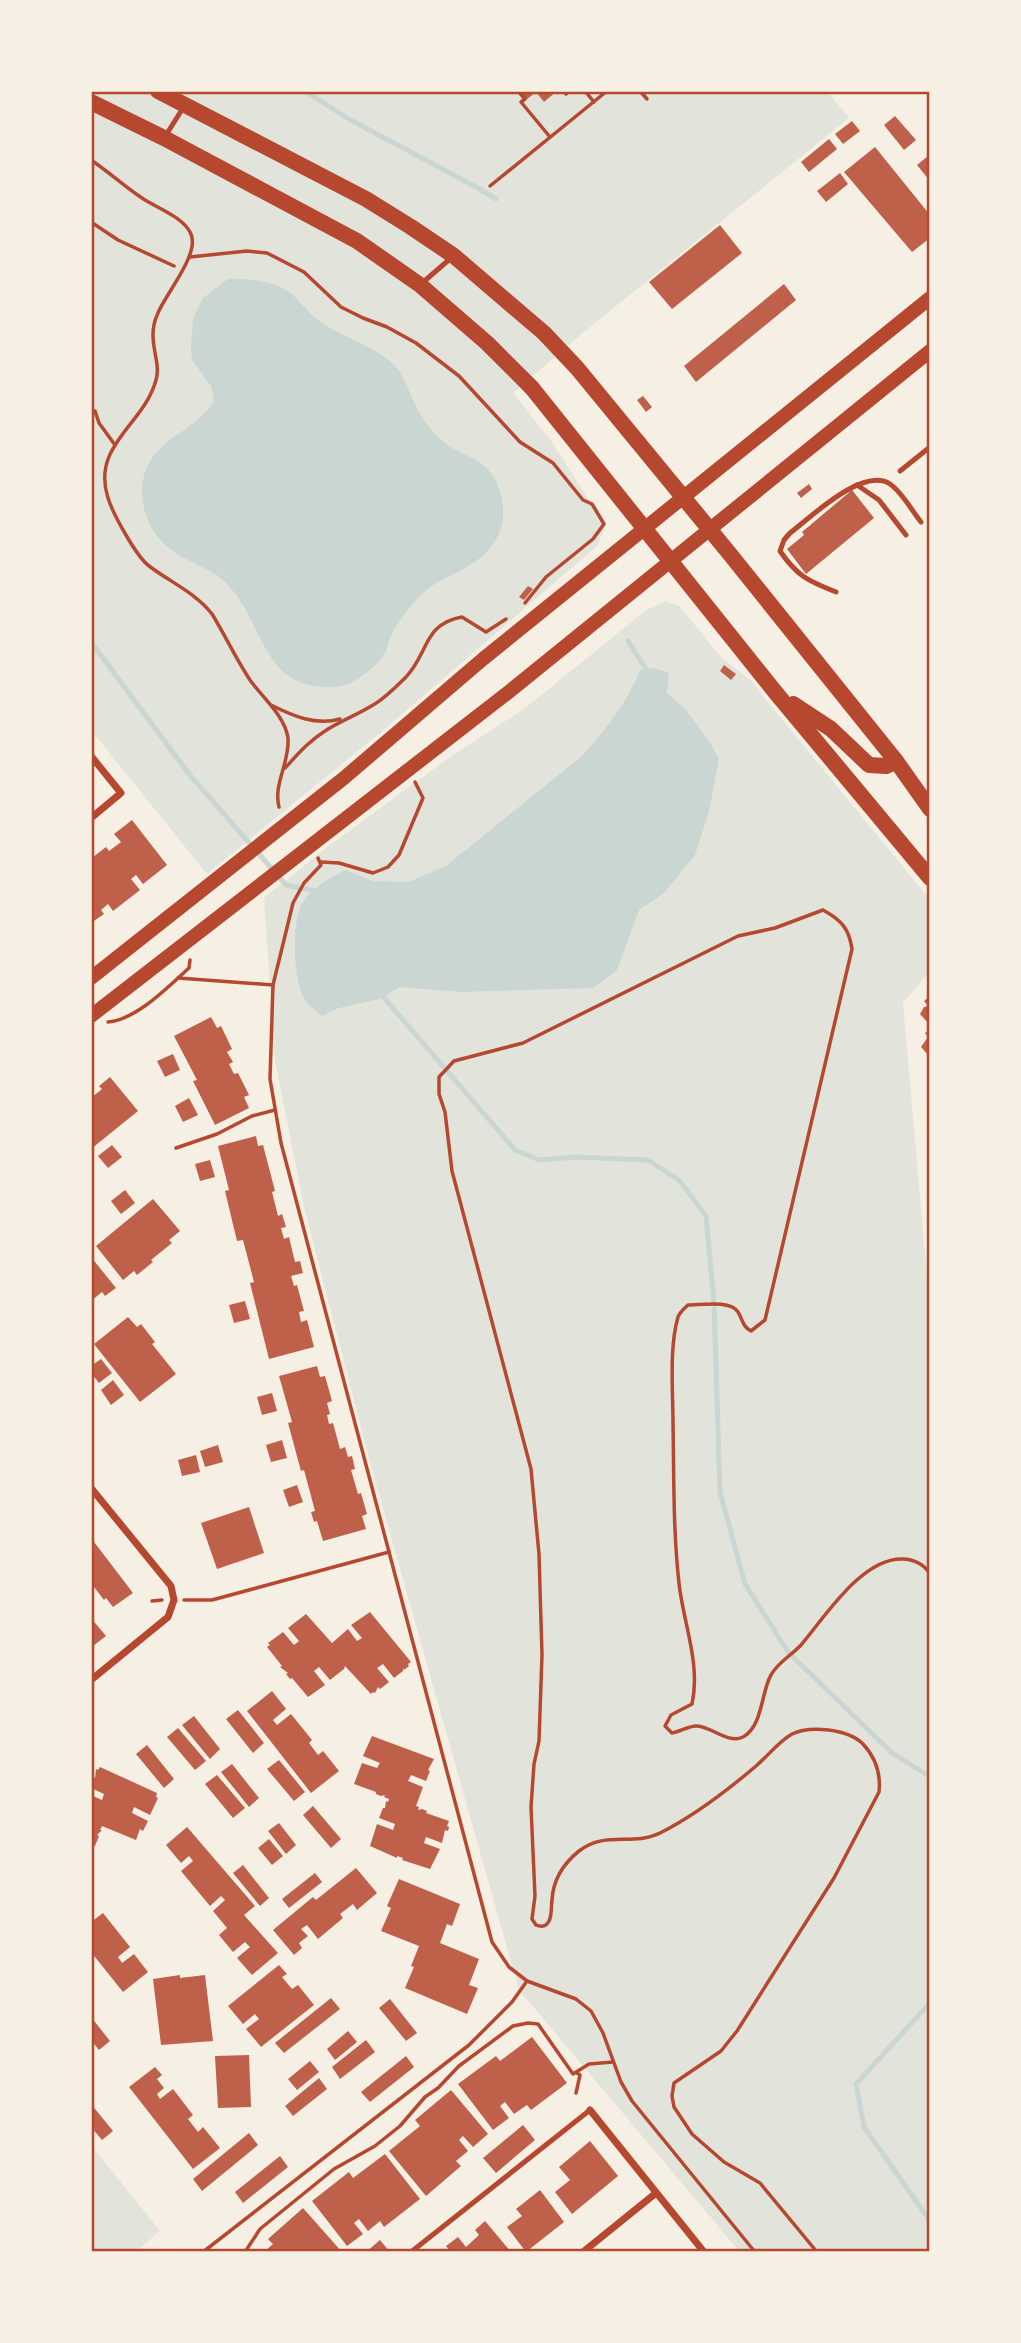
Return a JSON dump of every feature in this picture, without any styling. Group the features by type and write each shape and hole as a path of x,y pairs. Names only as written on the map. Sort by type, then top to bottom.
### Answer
{"main road":[{"path":"158,91 366,199 454,256 551,340 710,530 896,761 930,808"},
{"path":"91,102 357,241 420,285 487,343 532,388 776,693 930,878"},
{"path":"91,978 300,814 565,593 930,298"},
{"path":"94,1014 408,772 929,353"},
{"path":"776,693 831,729 869,765 886,766 896,761"}],"street":[{"path":"91,756 121,793 91,818"},
{"path":"91,1488 171,1587 174,1600 169,1617 91,1680"},
{"path":"590,2110 704,2252"},
{"path":"583,2252 656,2193"}],"lane":[{"path":"164,138 185,106"},
{"path":"420,285 454,256"},
{"path":"900,471 930,447"},
{"path":"836,592 805,579 791,567 780,551 790,533 845,491 856,485 881,480 891,485 921,522"},
{"path":"856,485 879,500 906,535"},
{"path":"411,2252 590,2110"}],"path":[{"path":"518,91 525,99 521,102 550,137"},
{"path":"585,91 594,102"},
{"path":"490,186 607,91"},
{"path":"640,91 647,99"},
{"path":"91,160 140,197 184,223 192,234 190,257 156,317 152,331 158,372 156,382 105,463 107,496 115,517 146,564 205,604 249,679 270,704 288,735 288,753 277,791 279,807"},
{"path":"91,222 118,240 174,267"},
{"path":"190,257 247,251 267,253 304,272 341,307 387,327 437,358 458,376 520,442 553,463 583,500 592,504 604,524 593,539 546,577 521,608"},
{"path":"95,411 99,423 115,445"},
{"path":"285,768 309,742 376,703 406,677 436,628 448,619 462,617 486,632 512,614"},
{"path":"270,704 315,722 328,723 349,717"},
{"path":"408,772 423,797 399,855 388,867 373,873 320,860 319,869 301,888 293,902 273,985 270,1079 281,1143 492,1942 509,1967 527,1981 576,1999 591,2011 632,2101 755,2252"},
{"path":"817,2252 760,2183 724,2161 692,2134 674,2107 672,2096 674,2083 721,2051 759,1998 834,1878 879,1792 877,1763 859,1740 842,1732 809,1730 794,1733 779,1743 754,1768 688,1816 659,1833 643,1839 613,1838 597,1841 581,1849 567,1862 557,1877 547,1924 541,1927 532,1919 535,1896 531,1807 534,1764 539,1741 541,1655 539,1554 531,1469 452,1171 445,1112 439,1094 439,1077 454,1061 523,1043 738,936 775,928 823,911 837,918 850,932 852,948 765,1320 751,1331 745,1327 732,1307 688,1305 679,1313 672,1383 674,1505 678,1581 694,1670 695,1692 692,1703 671,1715 665,1726 672,1733 696,1726 733,1738 743,1737 752,1727 771,1675 781,1662 799,1647 849,1588 881,1563 898,1559 914,1560 926,1567 930,1574"},
{"path":"94,1014 109,1023 124,1020 177,978 189,968 191,960 181,945"},
{"path":"177,978 273,985"},
{"path":"176,1148 217,1134 251,1116 275,1110"},
{"path":"152,1601 212,1600 389,1552"},
{"path":"203,2252 468,2045 512,2002 527,1981"},
{"path":"245,2252 260,2229 334,2169 376,2146 400,2126 425,2097 438,2088 459,2066 513,2026 538,2024 570,2071 580,2076 576,2093"},
{"path":"577,2073 589,2064 613,2062"}],"shaded area":[{"path":"91,91 827,91 849,118 584,332 513,393 552,442 596,511 604,529 597,546 386,728 207,874 91,730"},
{"path":"228,279 263,281 284,289 324,325 383,356 402,375 418,411 440,439 485,466 498,485 503,517 496,539 476,561 435,584 413,603 399,622 381,658 363,675 348,684 335,687 311,685 292,678 279,667 228,585 160,540 144,510 142,489 145,472 152,459 160,448 194,423 214,402 211,386 192,360 193,318 203,298"},
{"path":"665,601 679,606 721,657 750,680 930,900 930,971 903,1003 930,1311 930,2252 740,2252 519,1990 371,1466 304,1207 275,1061 264,898 326,848 450,757 524,709 645,611"},
{"path":"654,668 669,673 667,693 686,710 719,759 709,811 695,855 664,893 639,910 617,970 593,988 462,992 399,987 383,998 339,1008 322,1016 309,1005 298,982 295,941 300,908 313,891 346,870 372,881 408,882 446,866 583,755 608,726 640,670"},
{"path":"91,2145 160,2231 135,2252 91,2252"}],"building":[{"path":"519,91 557,91 544,102 536,92 526,100"},
{"path":"895,116 916,140 904,150 884,125"},
{"path":"852,121 860,131 843,144 835,134"},
{"path":"829,139 837,149 809,172 801,162"},
{"path":"875,147 930,215 930,238 912,252 844,172"},
{"path":"928,156 930,158 930,181 917,165"},
{"path":"840,173 848,184 826,202 817,191"},
{"path":"720,225 742,253 672,309 649,282"},
{"path":"784,284 796,300 696,382 684,366"},
{"path":"643,396 652,407 646,412 637,400"},
{"path":"809,484 812,489 801,498 797,493"},
{"path":"852,490 874,518 806,574 787,549 804,535 802,532"},
{"path":"528,586 533,589 524,600 519,597"},
{"path":"724,665 736,674 731,680 720,671"},
{"path":"132,820 167,865 143,884 136,875 131,879 140,890 113,911 108,904 101,910 104,914 91,923 91,855 93,857 106,847 109,851 121,842 114,834"},
{"path":"930,996 928,1023 920,1014 924,1007 928,1006 924,1001"},
{"path":"211,1017 217,1028 221,1026 232,1049 227,1052 233,1062 229,1064 234,1074 238,1073 249,1095 244,1097 249,1108 215,1125 193,1081 197,1080 174,1036"},
{"path":"930,1029 930,1057 921,1047 928,1037 925,1033"},
{"path":"173,1054 180,1070 165,1077 157,1061"},
{"path":"110,1077 138,1111 91,1149 91,1098 102,1089 99,1086"},
{"path":"189,1098 198,1115 183,1122 175,1106"},
{"path":"256,1136 258,1146 263,1145 275,1191 272,1192 278,1216 282,1214 286,1227 281,1228 284,1239 289,1237 295,1262 300,1261 303,1273 291,1276 294,1286 297,1285 304,1311 299,1312 301,1322 307,1320 314,1347 269,1359 250,1283 254,1282 243,1240 237,1241 225,1191 229,1190 218,1146"},
{"path":"112,1145 122,1157 108,1168 98,1156"},
{"path":"210,1160 215,1177 200,1181 195,1164"},
{"path":"125,1190 135,1203 121,1214 111,1201"},
{"path":"153,1199 180,1231 169,1240 172,1243 151,1260 153,1262 137,1275 134,1271 123,1280 96,1246"},
{"path":"91,1257 116,1288 105,1296 102,1292 91,1301"},
{"path":"245,1301 250,1319 234,1323 229,1305"},
{"path":"128,1317 137,1327 141,1324 155,1342 152,1344 176,1374 140,1402 94,1344"},
{"path":"101,1359 112,1373 99,1383 91,1373 91,1366"},
{"path":"317,1366 320,1377 325,1376 332,1401 327,1403 329,1424 333,1423 340,1449 345,1447 348,1457 352,1456 355,1469 351,1470 367,1514 362,1516 366,1529 323,1541 317,1521 314,1522 311,1512 315,1511 288,1423 292,1422 279,1376"},
{"path":"113,1380 124,1395 111,1405 101,1390"},
{"path":"272,1393 277,1411 262,1415 257,1397"},
{"path":"282,1440 287,1458 271,1462 266,1445"},
{"path":"218,1445 223,1462 205,1467 200,1451"},
{"path":"196,1455 200,1472 182,1476 178,1460"},
{"path":"297,1485 303,1502 289,1507 283,1490"},
{"path":"249,1507 264,1553 217,1569 201,1523"},
{"path":"91,1538 133,1593 113,1607 91,1583"},
{"path":"370,1612 411,1662 394,1678 383,1664 377,1668 389,1682 380,1689 378,1687 375,1693 371,1694 345,1666 330,1680 319,1667 314,1671 325,1685 308,1697 280,1667 282,1666 267,1647 270,1645 268,1643 283,1632 294,1645 299,1641 288,1628 306,1614 332,1643 348,1629 357,1641 362,1638 351,1625"},
{"path":"91,1618 106,1636 93,1646 91,1644"},
{"path":"272,1691 286,1709 273,1720 277,1725 291,1714 312,1740 309,1743 318,1755 323,1751 339,1771 311,1793 247,1711"},
{"path":"238,1710 264,1743 253,1753 226,1719"},
{"path":"194,1716 220,1749 210,1759 182,1725"},
{"path":"178,1728 206,1761 195,1770 167,1737"},
{"path":"372,1736 434,1759 426,1781 411,1775 408,1781 423,1787 416,1806 419,1807 418,1810 422,1809 449,1821 442,1843 426,1837 424,1843 440,1849 430,1869 370,1846 377,1824 393,1830 395,1824 379,1818 389,1799 384,1797 385,1795 381,1796 354,1784 362,1763 377,1768 380,1763 363,1756"},
{"path":"147,1745 174,1779 164,1788 136,1754"},
{"path":"279,1760 305,1792 294,1801 267,1769"},
{"path":"232,1764 259,1798 249,1807 221,1772"},
{"path":"100,1767 157,1793 158,1798 150,1815 134,1807 132,1813 148,1821 143,1831 140,1829 136,1840 102,1826 95,1846 91,1845 91,1795 102,1800 104,1794 91,1788 91,1780 92,1777 95,1778 96,1769"},
{"path":"217,1775 245,1808 233,1818 205,1784"},
{"path":"313,1806 341,1839 331,1848 303,1815"},
{"path":"279,1823 296,1845 286,1854 268,1831"},
{"path":"187,1827 255,1906 244,1915 278,1953 252,1975 237,1958 250,1947 245,1942 233,1952 219,1935 227,1928 213,1911 225,1900 221,1896 210,1906 181,1871 193,1861 189,1856 181,1863 166,1845"},
{"path":"269,1839 283,1856 272,1865 258,1848"},
{"path":"243,1865 269,1898 260,1906 233,1873"},
{"path":"356,1868 377,1893 357,1910 353,1904 340,1914 343,1918 318,1939 307,1925 301,1929 308,1936 299,1943 302,1948 294,1955 273,1930 313,1897 316,1900"},
{"path":"315,1873 322,1882 289,1908 282,1899"},
{"path":"399,1879 460,1904 452,1926 447,1924 440,1943 479,1959 469,1985 478,1988 467,2014 405,1988 419,1946 381,1931 391,1908 387,1906"},
{"path":"103,1913 130,1947 118,1957 122,1963 134,1954 148,1972 123,1992 91,1952 91,1922"},
{"path":"279,1965 287,1974 282,1977 292,1989 298,1985 314,2005 261,2047 246,2029 259,2019 255,2014 243,2024 228,2006"},
{"path":"180,1975 180,1978 205,1975 213,2041 161,2045 153,1979"},
{"path":"331,1998 340,2009 284,2053 275,2043"},
{"path":"390,1999 417,2033 406,2041 379,2008"},
{"path":"91,2017 110,2041 99,2050 91,2040"},
{"path":"348,2031 357,2042 335,2060 327,2049"},
{"path":"532,2037 567,2083 531,2110 527,2105 514,2114 505,2102 500,2106 509,2118 493,2130 458,2084 496,2056 500,2061"},
{"path":"366,2040 375,2052 340,2079 332,2067"},
{"path":"249,2055 251,2107 218,2108 215,2056"},
{"path":"406,2056 414,2067 370,2102 361,2092"},
{"path":"310,2061 319,2072 297,2090 288,2079"},
{"path":"155,2067 162,2075 157,2079 164,2088 157,2094 160,2099 173,2089 193,2115 188,2119 198,2132 203,2127 220,2148 193,2169 129,2087"},
{"path":"319,2078 327,2089 293,2116 285,2106"},
{"path":"451,2090 488,2134 473,2147 463,2136 459,2140 468,2151 456,2161 461,2166 426,2196 389,2151 420,2126 415,2120"},
{"path":"91,2104 113,2131 102,2140 91,2127"},
{"path":"523,2125 535,2140 496,2173 483,2158"},
{"path":"249,2133 258,2145 202,2191 193,2179"},
{"path":"590,2141 618,2176 572,2214 555,2192 570,2180 559,2167"},
{"path":"385,2154 420,2199 384,2227 380,2221 368,2231 359,2219 354,2223 363,2234 347,2246 312,2201 349,2172 353,2178"},
{"path":"280,2156 288,2167 243,2203 235,2192"},
{"path":"540,2190 564,2222 526,2252 507,2227 522,2216 516,2209"},
{"path":"303,2208 342,2252 264,2252 273,2244 268,2239"},
{"path":"485,2221 511,2252 451,2252 446,2246 458,2237 466,2247 479,2235 475,2230"},
{"path":"380,2240 390,2252 366,2252"}],"waterway":[{"path":"305,91 347,118 496,199"},
{"path":"628,641 646,669"},
{"path":"91,642 189,774 286,885 315,891 318,896"},
{"path":"380,993 515,1150 539,1160 576,1157 648,1160 680,1181 706,1216 714,1303 720,1492 745,1584 788,1652 891,1752 930,1777"},
{"path":"930,2003 856,2084 864,2127 930,2221"}]}
